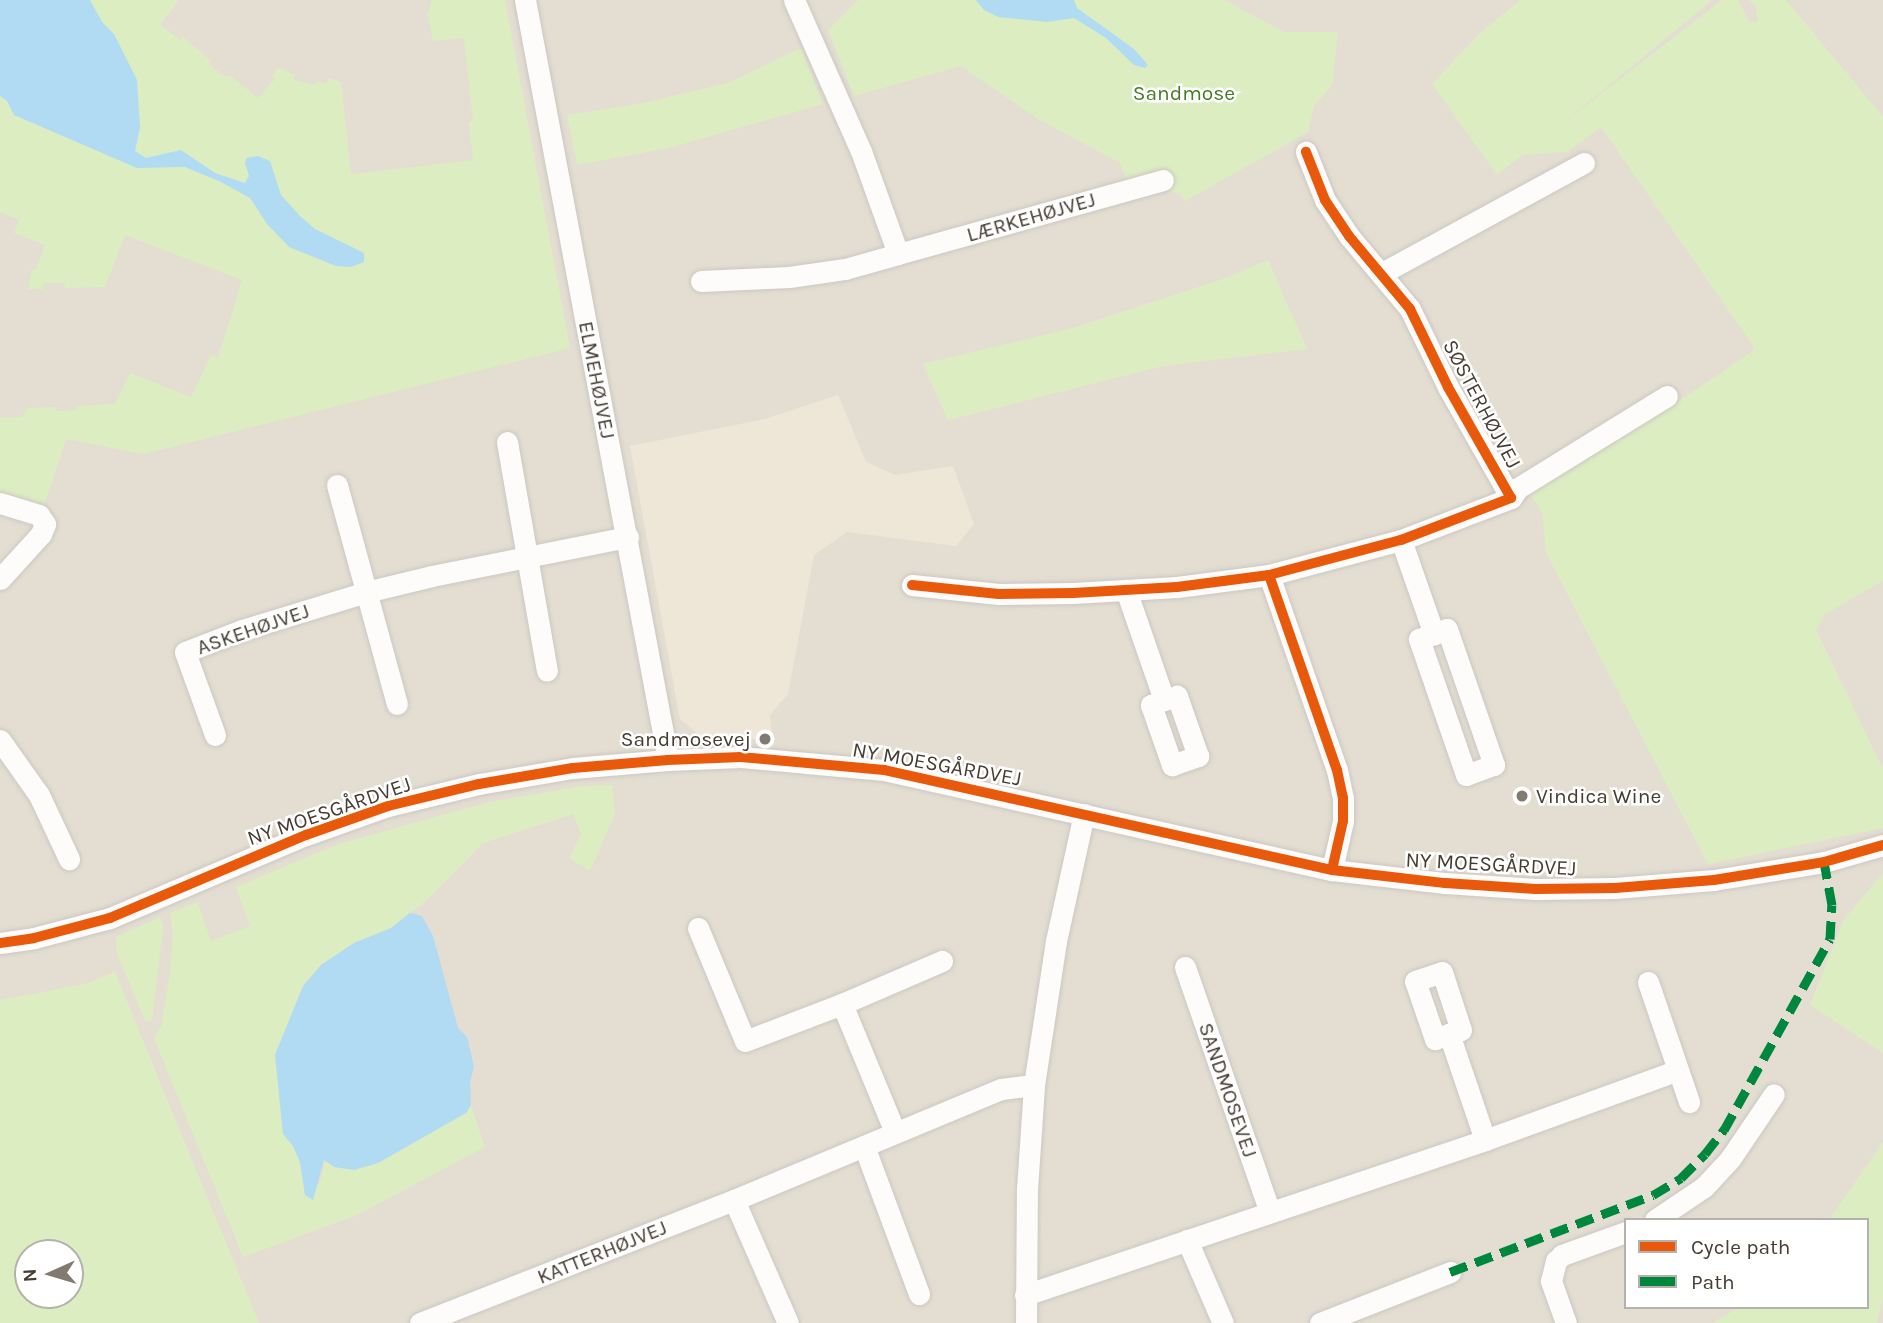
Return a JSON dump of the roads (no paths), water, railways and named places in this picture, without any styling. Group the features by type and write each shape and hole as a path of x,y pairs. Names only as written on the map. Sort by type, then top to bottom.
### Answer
{"street":[{"name":"ELMEHØJVEJ","path":"525,0 668,760"},
{"path":"794,0 861,151 898,254"},
{"name":"SØSTERHØJVEJ","path":"1306,152 1325,200 1349,236 1410,309 1448,387 1511,498"},
{"path":"1382,273 1584,163"},
{"name":"LÆRKEHØJVEJ","path":"701,281 800,276 845,269 1163,180"},
{"name":"SØSTERHØJVEJ","path":"912,584 999,594 1126,590 1269,575 1401,540 1511,498 1518,488 1667,396"},
{"path":"506,442 547,671"},
{"path":"337,485 397,704"},
{"path":"0,503 39,515 46,524 41,534 0,579"},
{"name":"ASKEHØJVEJ","path":"215,735 184,652 242,630 366,592 527,556 628,537"},
{"path":"1401,540 1434,634"},
{"path":"1269,575 1338,770 1343,798 1343,821 1332,870"},
{"path":"1126,590 1164,700"},
{"path":"1447,629 1494,765 1466,775 1419,639 1434,634 1447,629"},
{"path":"0,740 38,795 69,859"},
{"name":"NY MOESGÅRDVEJ","path":"0,943 34,938 110,918 306,835 388,806 479,784 573,768 668,760 741,757 882,770 1332,870 1373,877 1510,887 1615,888 1748,875 1824,862 1883,845"},
{"path":"1026,1323 1027,1189 1034,1085 1056,941 1084,814"},
{"path":"698,928 745,1041 842,1004 942,961"},
{"name":"SANDMOSEVEJ","path":"1185,967 1270,1212"},
{"path":"1648,982 1689,1102"},
{"path":"842,1004 895,1132"},
{"path":"1449,1034 1485,1140"},
{"path":"1026,1294 1485,1140 1678,1070"},
{"name":"KATTERHØJVEJ","path":"420,1323 475,1314 895,1132 1001,1089 1034,1085"},
{"path":"1657,1218 1704,1187 1730,1159 1774,1094"},
{"path":"864,1146 919,1294"},
{"path":"734,1200 788,1323"},
{"path":"1566,1323 1551,1281 1556,1261 1562,1255 1624,1233"},
{"path":"1187,1240 1223,1323"},
{"path":"1320,1323 1450,1272"}],"water":[{"path":"0,0 90,0 102,22 114,34 137,80 140,128 135,151 146,158 181,150 215,173 245,183 249,176 245,163 247,158 258,156 270,161 281,195 300,216 315,229 364,253 364,262 351,267 336,266 289,247 267,224 250,198 221,182 185,167 137,168 14,115 7,101 0,96"},
{"path":"976,0 1074,0 1077,8 1134,49 1148,65 1145,68 1134,65 1106,38 1074,18 1047,22 998,17 984,10"},
{"path":"410,913 422,916 433,936 458,1028 467,1037 474,1067 470,1082 471,1105 466,1113 378,1163 354,1170 334,1167 324,1160 313,1200 305,1195 300,1162 293,1146 283,1134 275,1055 303,986 321,965 354,943 391,928"}],"place":[{"name":"Sandmosevej","path":"765,739"},
{"name":"Vindica Wine","path":"1522,796"}],"park label":[{"name":"Sandmose","path":"1184,93"}]}
